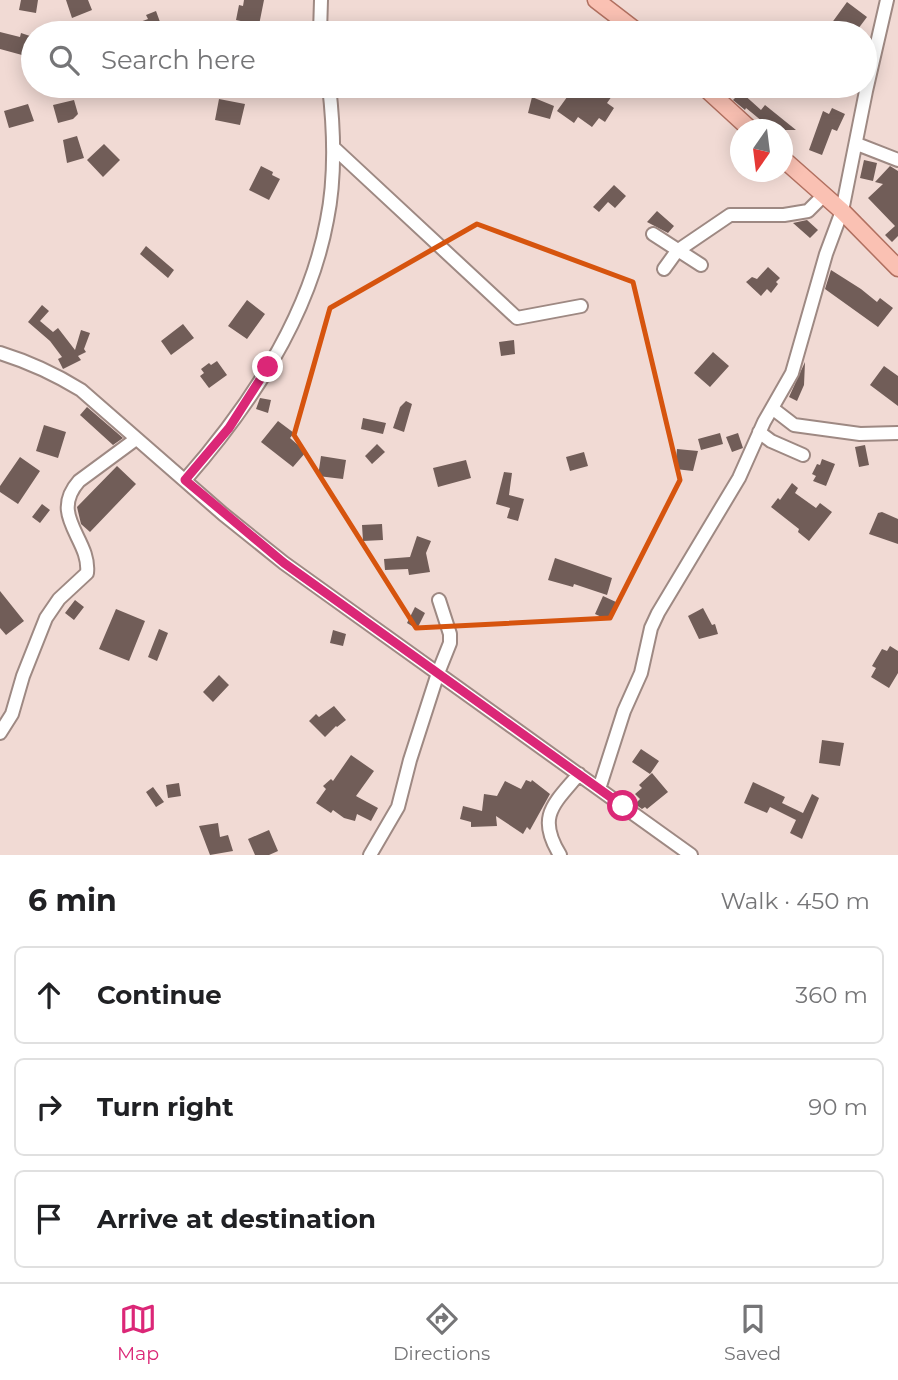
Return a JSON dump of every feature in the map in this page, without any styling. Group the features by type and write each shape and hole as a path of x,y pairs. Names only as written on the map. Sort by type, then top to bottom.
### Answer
{"main road":[{"path":"596,0 623,21"},
{"path":"716,98 739,119"},
{"path":"793,168 842,211 898,268"}],"street":[{"path":"320,21 321,0"},
{"path":"877,43 887,0"},
{"path":"185,480 247,403 286,335 308,287 319,257 328,218 333,147 330,98"},
{"path":"599,789 624,710 641,673 651,628 685,565 739,478 759,432 792,373 826,254 842,211 865,98"},
{"path":"857,144 898,160"},
{"path":"333,147 517,318 581,306"},
{"path":"664,269 677,251 730,215 784,215 808,211 824,195"},
{"path":"653,234 701,265"},
{"path":"0,353 23,360 81,390 284,563 691,855"},
{"path":"772,408 794,425 860,433 898,433"},
{"path":"759,432 771,441 803,455"},
{"path":"0,733 12,714 27,664 46,618 59,599 87,573 87,562 69,518 69,498 73,488 136,439"},
{"path":"370,855 398,807 438,673 450,643 450,634 439,600"},
{"path":"560,855 551,835 548,816 554,804 579,774"}],"highlighted area":[{"path":"477,224 633,282 680,480 610,618 416,628 294,435 330,308"}],"building":[{"path":"21,0 38,0 36,13 19,10"},
{"path":"66,0 88,0 92,10 72,18"},
{"path":"244,0 264,0 260,21 236,20 239,5 243,6"},
{"path":"847,2 867,17 864,21 833,21"},
{"path":"156,11 160,21 143,21 148,19 146,15"},
{"path":"0,32 20,37 21,33 21,55 0,49"},
{"path":"532,98 554,106 550,119 528,113"},
{"path":"566,98 611,98 607,103 614,108 605,122 599,118 592,127 578,117 574,123 557,111"},
{"path":"735,98 748,98 761,110 765,105 782,119 760,119 746,108 745,110 733,100"},
{"path":"219,99 245,104 240,125 215,120"},
{"path":"74,100 78,114 73,119 58,123 53,105"},
{"path":"28,104 34,121 9,128 4,111"},
{"path":"832,108 845,114 837,131 832,129 822,155 809,150 823,111 829,114"},
{"path":"77,136 84,158 67,163 63,140"},
{"path":"104,144 120,160 103,177 87,160"},
{"path":"864,160 877,163 873,181 860,178"},
{"path":"261,166 280,179 269,200 249,190"},
{"path":"890,166 898,171 898,236 892,242 885,235 895,226 868,198 883,184 875,182"},
{"path":"614,185 626,196 615,208 608,202 599,212 593,207"},
{"path":"657,211 674,226 668,233 647,222"},
{"path":"807,220 818,230 810,238 793,223"},
{"path":"146,246 174,270 168,278 140,254"},
{"path":"768,267 780,278 771,293 767,289 761,296 746,282 752,277 757,279"},
{"path":"831,270 877,302 880,298 893,308 878,327 825,289"},
{"path":"247,300 265,314 247,339 228,326"},
{"path":"42,305 49,311 40,321 53,332 58,328 75,350 81,330 90,333 84,349 86,352 78,356 81,360 63,369 58,359 62,357 50,341 28,322"},
{"path":"183,324 194,338 171,355 161,341"},
{"path":"514,340 515,354 501,356 499,342"},
{"path":"713,352 729,366 710,387 694,373"},
{"path":"217,361 227,375 209,388 200,376 204,373 201,369"},
{"path":"805,362 804,385 797,401 789,397"},
{"path":"884,366 898,376 898,406 870,385"},
{"path":"260,398 271,400 268,413 256,409"},
{"path":"406,401 412,404 404,432 393,428 400,407"},
{"path":"87,407 123,438 113,445 80,415"},
{"path":"363,418 386,423 383,434 361,429"},
{"path":"278,421 294,433 290,438 306,452 293,467 261,442"},
{"path":"44,425 66,432 58,458 36,451"},
{"path":"720,433 723,444 701,450 698,439"},
{"path":"738,433 743,448 732,452 726,437"},
{"path":"377,444 385,452 372,464 365,456"},
{"path":"865,445 869,465 859,467 855,447"},
{"path":"677,449 698,451 693,471 675,469"},
{"path":"584,452 588,466 570,471 566,457"},
{"path":"321,456 346,460 343,479 318,476"},
{"path":"20,457 40,471 18,504 0,492 0,486"},
{"path":"822,459 835,464 826,486 813,481 816,476 812,474"},
{"path":"466,460 471,478 438,487 433,468"},
{"path":"117,466 136,484 90,532 81,524 77,507"},
{"path":"504,472 512,473 509,495 524,499 518,521 507,518 510,508 496,504"},
{"path":"792,483 798,488 795,493 816,508 820,503 832,512 809,541 798,532 799,529 771,507 778,498 780,500"},
{"path":"42,504 50,510 40,523 32,517"},
{"path":"882,512 898,519 898,544 869,534 878,513"},
{"path":"382,524 383,540 363,541 362,525"},
{"path":"417,536 431,541 426,553 430,572 409,575 408,569 385,570 384,559 410,557"},
{"path":"555,558 612,578 607,595 574,584 573,587 548,580"},
{"path":"0,591 24,621 6,635 0,628"},
{"path":"603,596 616,602 608,620 595,614"},
{"path":"75,600 84,607 74,620 65,613"},
{"path":"415,607 425,613 417,629 407,623"},
{"path":"703,608 712,625 715,624 718,634 699,639 688,616"},
{"path":"116,609 145,621 129,661 99,649"},
{"path":"159,629 168,633 157,661 148,657"},
{"path":"333,630 346,634 343,646 330,643"},
{"path":"890,646 898,651 898,673 889,688 871,677 876,668 872,666 882,649 887,651"},
{"path":"219,675 229,685 213,702 203,692"},
{"path":"334,706 346,720 325,737 309,721 316,714 319,717"},
{"path":"822,740 844,743 840,766 819,763"},
{"path":"641,749 659,761 650,774 632,762"},
{"path":"351,755 374,771 356,796 378,808 371,821 357,814 355,821 344,818 316,803 326,789 323,786 331,779 333,781"},
{"path":"652,773 668,792 647,809 642,809 635,804 640,799 635,794 642,788 639,785"},
{"path":"526,780 532,780 550,794 530,830 527,827 523,834 496,816 497,826 471,827 471,822 460,819 463,806 482,811 484,794 497,796 505,781 521,789"},
{"path":"753,782 785,797 782,803 803,813 812,794 819,798 802,839 790,833 796,820 770,807 767,813 744,803"},
{"path":"179,783 181,796 168,798 166,785"},
{"path":"153,787 164,802 156,807 146,792"},
{"path":"218,823 220,837 228,835 233,851 210,855 199,826"},
{"path":"269,830 278,851 269,855 255,855 248,839"}],"route":[{"path":"268,367 229,428 185,480 284,563 623,806"}]}
